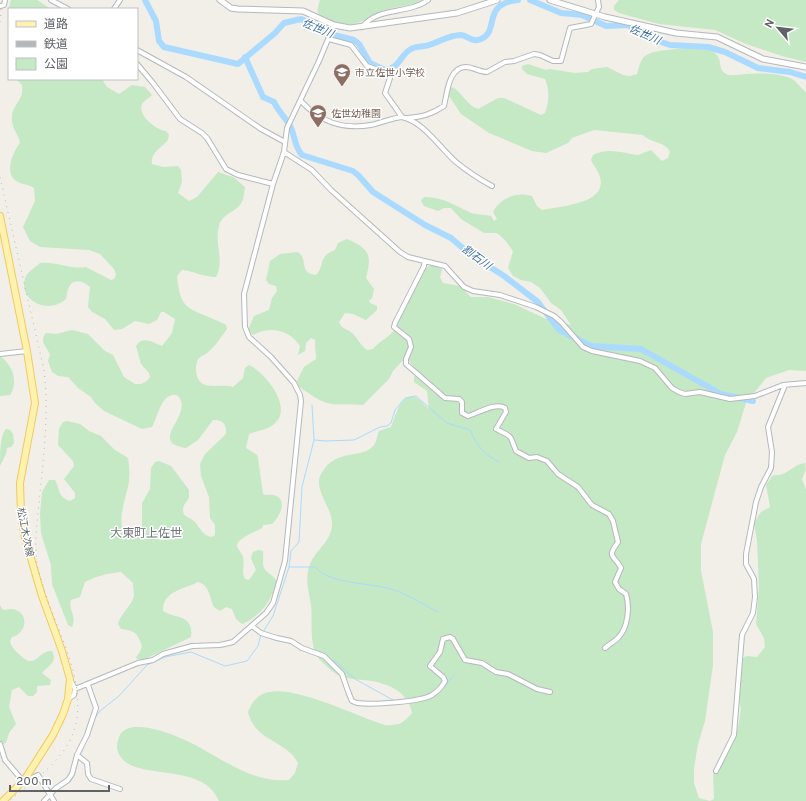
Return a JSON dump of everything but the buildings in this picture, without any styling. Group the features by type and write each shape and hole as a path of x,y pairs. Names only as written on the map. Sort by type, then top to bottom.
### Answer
{"main road":[{"name":"松江木次線","path":"0,216 28,351 35,403 20,483 21,514 25,538 42,596 62,651 70,679 68,699 53,735 24,780 3,801"}],"street":[{"path":"0,6 4,6 5,0"},
{"path":"51,0 66,8"},
{"path":"220,0 231,8 303,11 334,25 362,28 457,13 495,0"},
{"path":"362,28 370,18 379,14 411,7 428,0"},
{"path":"550,0 594,16 676,33 717,37 763,59 806,67"},
{"path":"301,101 316,116 327,122 358,126 372,125 404,117 433,114 444,106 447,88 455,73 463,67 487,72 505,62 514,61 534,54 553,61 561,61 570,28 588,25 591,22 599,8 598,0"},
{"path":"75,690 138,663 153,660 163,654 192,646 220,645 233,642 252,626 273,604 285,561 301,401 300,395 294,383 271,358 251,341 245,327 244,294 273,184 284,152 287,128 301,101 334,25"},
{"path":"329,38 351,45 367,66 386,73 390,78 385,93 404,117 423,128 466,169 492,186"},
{"path":"138,51 186,76 261,128 285,142"},
{"path":"138,65 154,83 180,119 202,133 207,138 226,169 238,175 273,184"},
{"path":"284,152 312,170 331,190 400,252 408,257 444,266 464,287 473,291 500,295 536,306 562,322 583,347 592,351 640,361 655,368 672,388 679,392 685,394 700,392 730,399 756,396 784,385 806,383"},
{"path":"424,261 424,266 394,327 409,340 412,347 406,359 406,364 445,398 459,399 462,402 462,413 464,415 468,416 495,407 501,406 505,408 506,412 496,429 506,433 514,440 516,451 529,458 537,457 547,461 558,474 578,487 592,505 609,514 613,520 618,542 611,553 612,558 621,568 615,582 619,590 626,594 628,609 622,631 618,638 605,648"},
{"path":"0,354 28,351"},
{"path":"716,771 734,735 742,635 753,613 755,597 754,579 746,564 746,554 756,502 761,487 771,468 772,452 768,427 784,385"},
{"path":"252,626 261,632 291,641 302,648 324,656 342,674 352,701 357,703 402,702 424,698 435,693 441,688 445,681 443,677 430,666 440,652 443,639 450,637 453,639 466,660 475,663 482,663 496,672 508,674 537,689 550,692"},
{"path":"68,699 74,695 75,690 70,679"},
{"path":"44,801 52,797 72,774 88,734 96,708 88,685"},
{"path":"0,744 5,760 24,780 28,780 38,775 52,797"},
{"path":"79,756 87,763 88,774 91,779 120,789"}],"green space":[{"path":"11,0 37,0 49,8 9,8"},
{"path":"320,0 422,0 414,4 385,10 357,23 348,24 329,21 320,15 318,12 318,6"},
{"path":"619,0 806,0 806,62 746,44 715,30 659,24 619,13 614,10 614,6"},
{"path":"688,48 704,49 717,55 721,68 726,74 734,75 762,73 783,76 793,79 806,92 806,371 789,370 766,378 746,403 737,432 725,455 701,544 701,571 713,632 713,665 705,721 698,744 694,768 694,783 699,798 710,801 219,801 210,788 198,780 183,775 136,767 125,762 117,750 119,737 123,731 129,728 137,727 155,729 178,737 245,772 259,777 274,780 289,780 295,773 298,763 293,755 257,729 248,712 251,705 265,693 281,691 310,697 385,725 400,723 412,713 410,705 401,693 387,685 380,683 340,676 332,671 317,656 314,649 312,634 311,605 307,576 311,561 330,535 332,529 331,516 319,486 321,474 334,460 363,452 374,445 379,431 391,427 400,406 407,398 417,398 429,409 427,391 414,382 414,377 417,371 406,357 393,371 389,379 363,405 328,403 315,398 301,388 297,381 304,367 316,359 315,340 311,338 306,343 305,351 298,355 300,346 295,340 285,333 272,330 259,332 253,335 248,330 254,316 269,310 272,298 277,291 276,286 269,284 266,280 270,261 280,254 297,252 303,258 307,271 310,274 316,275 326,255 335,250 338,243 347,239 361,246 369,258 366,278 374,289 372,298 369,301 377,306 377,310 366,320 353,314 345,313 339,322 342,327 353,334 367,350 373,349 392,332 398,323 410,294 420,276 425,269 431,265 442,269 440,277 443,283 460,286 471,297 488,297 514,304 546,319 571,325 561,310 551,303 540,288 531,282 521,280 513,276 508,268 513,251 505,240 497,233 484,233 461,219 451,208 444,208 438,211 424,206 421,201 424,197 442,199 471,213 491,216 494,221 497,219 493,212 496,207 504,199 515,195 521,194 532,196 537,206 542,210 570,205 590,198 597,193 601,186 600,177 591,160 593,155 604,151 615,151 638,155 651,150 662,161 668,158 670,152 668,148 646,138 643,135 594,130 572,138 568,143 546,153 532,151 489,133 461,114 447,93 450,87 453,88 470,104 478,109 498,98 504,98 541,115 545,113 548,100 548,87 545,79 527,74 522,69 522,66 528,64 546,70 550,69 575,73 588,72 592,69 607,67 623,75 630,76 637,74 642,60 648,54 665,50"},
{"path":"17,80 103,80 107,87 119,94 132,85 145,87 152,95 142,104 142,113 149,122 166,131 169,135 168,140 154,154 152,164 163,167 178,166 181,170 182,182 178,193 189,201 197,197 218,172 233,177 245,187 244,196 240,205 220,222 218,239 220,265 216,277 182,270 177,276 181,296 188,307 225,324 227,329 213,348 197,361 196,372 200,382 210,386 233,387 243,378 245,368 249,365 256,369 270,383 280,401 281,410 279,418 270,427 249,434 246,448 257,455 263,494 278,497 281,500 282,508 278,517 272,524 263,525 262,528 240,541 237,546 243,557 243,573 245,579 249,580 256,570 251,558 253,552 258,550 263,551 263,564 265,570 277,582 272,595 260,612 249,621 242,624 236,619 232,609 226,607 220,611 214,607 209,592 205,586 198,582 175,592 166,599 163,611 183,618 187,621 190,624 191,637 143,660 137,659 136,657 142,646 137,635 121,629 118,624 119,620 131,604 134,596 133,583 121,572 103,575 85,582 80,597 71,600 70,604 74,620 72,627 68,625 52,584 51,565 41,533 40,514 42,492 49,480 55,480 63,497 70,501 75,498 75,493 64,479 74,466 73,461 58,445 59,429 63,422 67,421 80,424 89,431 101,436 115,450 128,458 129,480 122,515 124,530 130,533 140,532 142,528 142,503 150,489 151,468 155,462 159,461 171,466 189,490 189,497 183,507 184,515 194,521 203,533 212,537 215,535 215,525 210,518 209,497 201,476 200,464 205,454 226,434 226,428 224,423 219,420 213,420 198,440 186,448 175,445 170,440 170,434 181,410 181,402 177,395 167,397 161,406 152,427 142,429 104,411 91,397 78,388 68,377 58,376 52,372 48,361 50,354 43,341 44,336 46,333 56,334 72,330 88,334 105,351 113,355 124,377 135,384 141,384 147,381 150,377 149,373 141,364 136,346 145,340 162,346 172,333 175,319 164,312 161,312 157,320 149,324 135,321 122,329 114,330 105,319 92,312 88,307 90,287 85,283 80,281 74,282 69,287 66,299 58,304 50,306 35,302 29,298 25,292 24,284 26,276 40,263 52,263 81,268 86,267 111,280 114,279 116,274 114,269 100,254 89,250 40,247 30,241 23,227 35,201 34,188 16,181 12,177 10,167 12,157 20,143 14,128 12,117 14,108 20,99 22,85"},
{"path":"0,356 11,368 13,374 14,385 10,395 0,396"},
{"path":"6,429 10,430 13,434 14,443 11,447 7,448 6,454 0,466 1,441"},
{"path":"805,463 806,469 802,479 806,490 806,801 710,801 714,799 713,771 728,743 735,736 738,728 741,709 737,687 742,658 747,656 757,657 765,647 764,638 756,624 759,589 757,540 754,523 761,512 770,507 766,485 773,475 782,474"},
{"path":"0,605 3,610 16,610 23,616 23,629 12,637 10,641 12,647 16,651 29,661 33,661 47,652 52,651 54,655 52,663 42,673 51,680 50,685 37,686 37,692 33,696 28,696 19,687 12,690 9,707 16,724 9,733 6,743 3,744 0,741"}],"waterway":[{"name":"佐世川","path":"145,0 156,21 159,41 164,47 238,64 275,33 284,23 301,19 334,35 354,40 359,44 370,63 385,70 394,67 409,50 415,47 427,46 448,37 457,35 475,40 481,39 487,35 490,30 495,12 499,7 507,2 518,0"},
{"name":"佐世川","path":"530,0 561,13 582,15 606,26 628,25 649,38 670,45 708,47 725,52 758,68 790,72 806,77"},
{"name":"割石川","path":"245,57 263,97 274,102 292,129 297,148 302,155 353,171 373,192 425,225 451,238 470,254 504,276 538,302 559,330 591,346 641,349 721,394 753,401"},
{"path":"315,440 354,440 380,427 387,426 391,423 395,410 405,398 416,396 447,423 470,430 481,449 499,462"},
{"path":"263,632 273,616 289,567 291,551 299,542 302,487 314,440 312,405"},
{"path":"289,567 315,567 322,573 341,580 394,590 411,597 438,612"},
{"path":"94,719 100,711 119,696 147,665 165,657 191,652 225,666 247,661 258,646 261,634"},
{"path":"261,635 274,640 291,643"},
{"path":"329,659 336,662 355,679 393,700"},
{"path":"445,686 454,675"},
{"path":"418,698 433,692"},
{"path":"80,755 93,723"},
{"path":"75,772 79,758"},
{"path":"56,791 70,782 73,777"},
{"path":"47,801 50,798"}],"railway":[{"path":"0,22 2,0"},
{"path":"0,177 44,370 46,417 37,528 37,563 48,602 71,663 76,683 78,703 76,723 72,736 66,747 49,767 9,801"}],"place":[{"name":"市立佐世小学校","path":"342,87"},
{"name":"佐世幼稚園","path":"318,128"}],"district":[{"name":"大東町上佐世","path":"146,533"}]}
